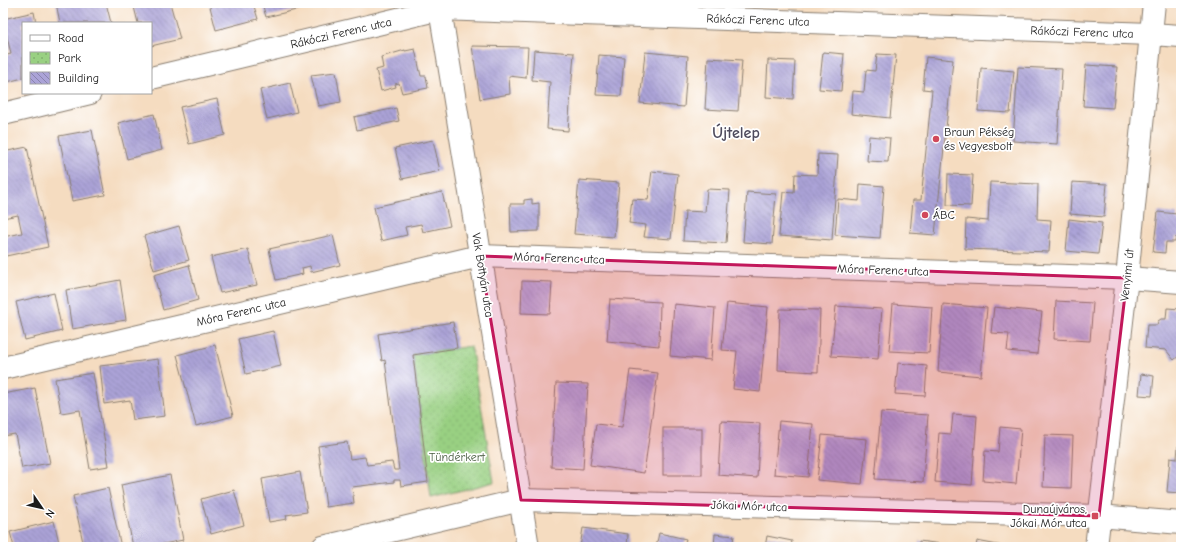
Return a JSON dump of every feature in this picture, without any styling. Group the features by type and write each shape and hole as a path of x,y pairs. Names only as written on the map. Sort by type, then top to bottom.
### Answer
{"street":[{"name":"Venyimi út","path":"1096,547 1127,278 1154,3"},
{"name":"Rákóczi Ferenc utca","path":"152,78 440,6 1181,36"},
{"name":"Vak Bottyán utca","path":"440,6 528,547"},
{"path":"3,114 86,94"},
{"name":"Móra Ferenc utca","path":"3,368 480,256 1127,278 1181,282"},
{"name":"Jókai Mór utca","path":"323,547 521,500 1099,516 1181,522"}],"highlighted area":[{"path":"480,256 1127,278 1099,516 521,500"}],"green space":[{"name":"Tündérkert","path":"471,346 494,482 431,498 413,355"}],"building":[{"path":"56,3 106,3 111,22 60,22"},
{"path":"148,3 170,3 180,39 152,46 152,22 138,22 134,7"},
{"path":"209,3 253,3 258,19 216,30"},
{"path":"262,3 308,3 309,7 266,17"},
{"path":"34,12 36,22 22,22 22,78 3,83 3,56 11,54 3,19"},
{"path":"472,46 528,47 526,78 509,76 510,94 480,99"},
{"path":"415,49 421,76 426,76 428,88 402,93 399,83 395,84 396,87 381,91 376,70 383,68 381,57 405,50"},
{"path":"534,50 574,53 568,131 547,129 550,82 532,80"},
{"path":"645,52 688,56 684,107 640,103"},
{"path":"823,52 844,54 841,91 819,89"},
{"path":"877,54 896,55 890,118 851,114 853,91 864,92 866,70 875,71"},
{"path":"599,55 624,57 621,96 596,95"},
{"name":"Braun Pékség és Vegyesbolt","path":"926,57 953,60 935,235 910,233 913,200 921,200 932,90 923,89"},
{"path":"708,58 742,60 738,111 705,109"},
{"path":"768,60 795,61 793,99 766,97"},
{"path":"1086,65 1117,67 1113,108 1083,106"},
{"path":"1018,67 1062,69 1057,144 1013,141"},
{"path":"981,68 1014,71 1010,113 978,111"},
{"path":"336,72 341,102 318,106 311,75"},
{"path":"290,83 297,112 267,119 260,90"},
{"path":"217,99 225,135 189,144 180,107"},
{"path":"396,108 399,121 357,130 354,117"},
{"path":"154,114 162,150 127,159 118,123"},
{"path":"92,130 105,195 72,201 59,136"},
{"path":"869,136 890,138 888,162 867,161"},
{"path":"433,140 440,171 402,179 395,148"},
{"path":"27,147 48,247 6,256 3,237 22,233 18,215 3,218 3,152"},
{"path":"818,154 838,155 832,240 779,236 783,192 794,193 795,174 817,175"},
{"path":"652,171 678,174 671,239 644,237 646,225 629,223 632,199 648,200"},
{"path":"948,174 973,175 971,206 947,205"},
{"path":"579,180 619,183 614,237 574,234"},
{"path":"990,182 1038,184 1037,219 1051,220 1049,252 965,249 966,219 988,221"},
{"path":"1072,182 1107,184 1104,217 1070,214"},
{"path":"860,184 884,186 880,238 835,235 838,199 859,201"},
{"path":"707,189 730,190 726,243 683,241 685,211 705,212"},
{"path":"442,192 450,226 423,232 421,224 405,227 407,235 381,241 374,207"},
{"path":"747,192 776,194 772,244 743,242"},
{"path":"532,199 532,204 539,203 539,231 511,232 510,204 524,204 524,200"},
{"path":"1158,212 1177,214 1177,220 1181,220 1181,238 1176,237 1175,242 1166,242 1165,253 1153,252"},
{"path":"1069,219 1102,223 1098,254 1066,251"},
{"path":"179,226 189,260 154,270 144,236"},
{"path":"333,235 340,265 311,272 310,266 302,268 303,274 276,280 269,249"},
{"path":"248,249 257,285 220,293 211,257"},
{"path":"189,265 198,300 163,310 154,275"},
{"path":"120,280 126,320 72,329 66,290"},
{"path":"522,281 552,282 550,314 521,313"},
{"path":"54,293 62,331 25,340 16,302"},
{"path":"610,299 660,302 659,346 607,341"},
{"path":"1056,301 1093,303 1090,341 1054,339"},
{"path":"727,303 768,307 760,392 733,389 737,351 722,350"},
{"path":"674,304 715,308 711,360 670,356"},
{"path":"893,304 932,307 929,353 889,351"},
{"path":"943,304 987,308 981,376 938,372"},
{"path":"836,306 882,309 878,359 831,356"},
{"path":"994,307 1042,312 1037,354 1007,351 1009,334 991,333"},
{"path":"1167,308 1181,309 1181,354 1174,360 1166,350 1145,348 1147,325 1157,325 1158,321 1161,319 1166,319"},
{"path":"780,309 820,310 818,372 778,370"},
{"path":"453,322 457,348 413,355 428,482 401,486 400,480 394,480 394,482 352,487 354,503 326,507 318,446 347,442 350,459 365,457 367,465 392,462 394,470 399,470 385,360 382,361 378,334"},
{"path":"273,331 281,366 246,374 238,339"},
{"path":"215,345 233,416 196,426 177,355"},
{"path":"158,359 165,416 133,420 130,400 104,404 100,366"},
{"path":"898,363 927,366 925,396 895,394"},
{"path":"630,370 658,373 644,473 590,465 596,424 622,427"},
{"path":"93,373 109,466 90,469 80,410 61,413 55,379"},
{"path":"1141,374 1154,376 1152,396 1139,395"},
{"path":"556,383 588,384 583,469 551,467"},
{"path":"35,388 50,463 22,468 15,434 3,436 3,394"},
{"path":"881,412 928,415 923,482 875,479"},
{"path":"953,414 977,416 972,485 935,482 939,433 951,434"},
{"path":"721,421 760,423 757,478 718,475"},
{"path":"779,421 813,424 808,477 774,474"},
{"path":"1000,427 1021,429 1016,484 983,481 985,451 998,452"},
{"path":"663,428 702,428 702,475 663,475"},
{"path":"822,435 867,439 862,484 817,480"},
{"path":"1045,435 1073,436 1071,488 1043,487"},
{"path":"1178,446 1181,446 1181,493 1167,492 1170,458 1177,459"},
{"path":"300,472 307,512 286,515 287,519 269,522 262,479"},
{"path":"170,475 183,540 149,547 133,547 121,485"},
{"path":"108,488 121,547 84,547 73,496"},
{"path":"234,490 244,525 211,534 201,499"},
{"path":"54,521 60,547 14,547 10,532"},
{"path":"583,528 628,534 627,547 580,547"},
{"path":"659,533 686,539 684,547 656,547"},
{"path":"715,534 734,536 732,547 714,547"},
{"path":"767,536 792,541 791,547 765,547"},
{"path":"919,541 957,546 957,547 919,547"},
{"path":"977,541 1003,546 1003,547 976,547"}],"place":[{"name":"Braun Pékség és Vegyesbolt","path":"936,139"},
{"name":"ÁBC","path":"925,215"},
{"name":"Dunaújváros, Jókai Mór utca","path":"1095,516"}],"district":[{"name":"Újtelep","path":"736,132"}]}
